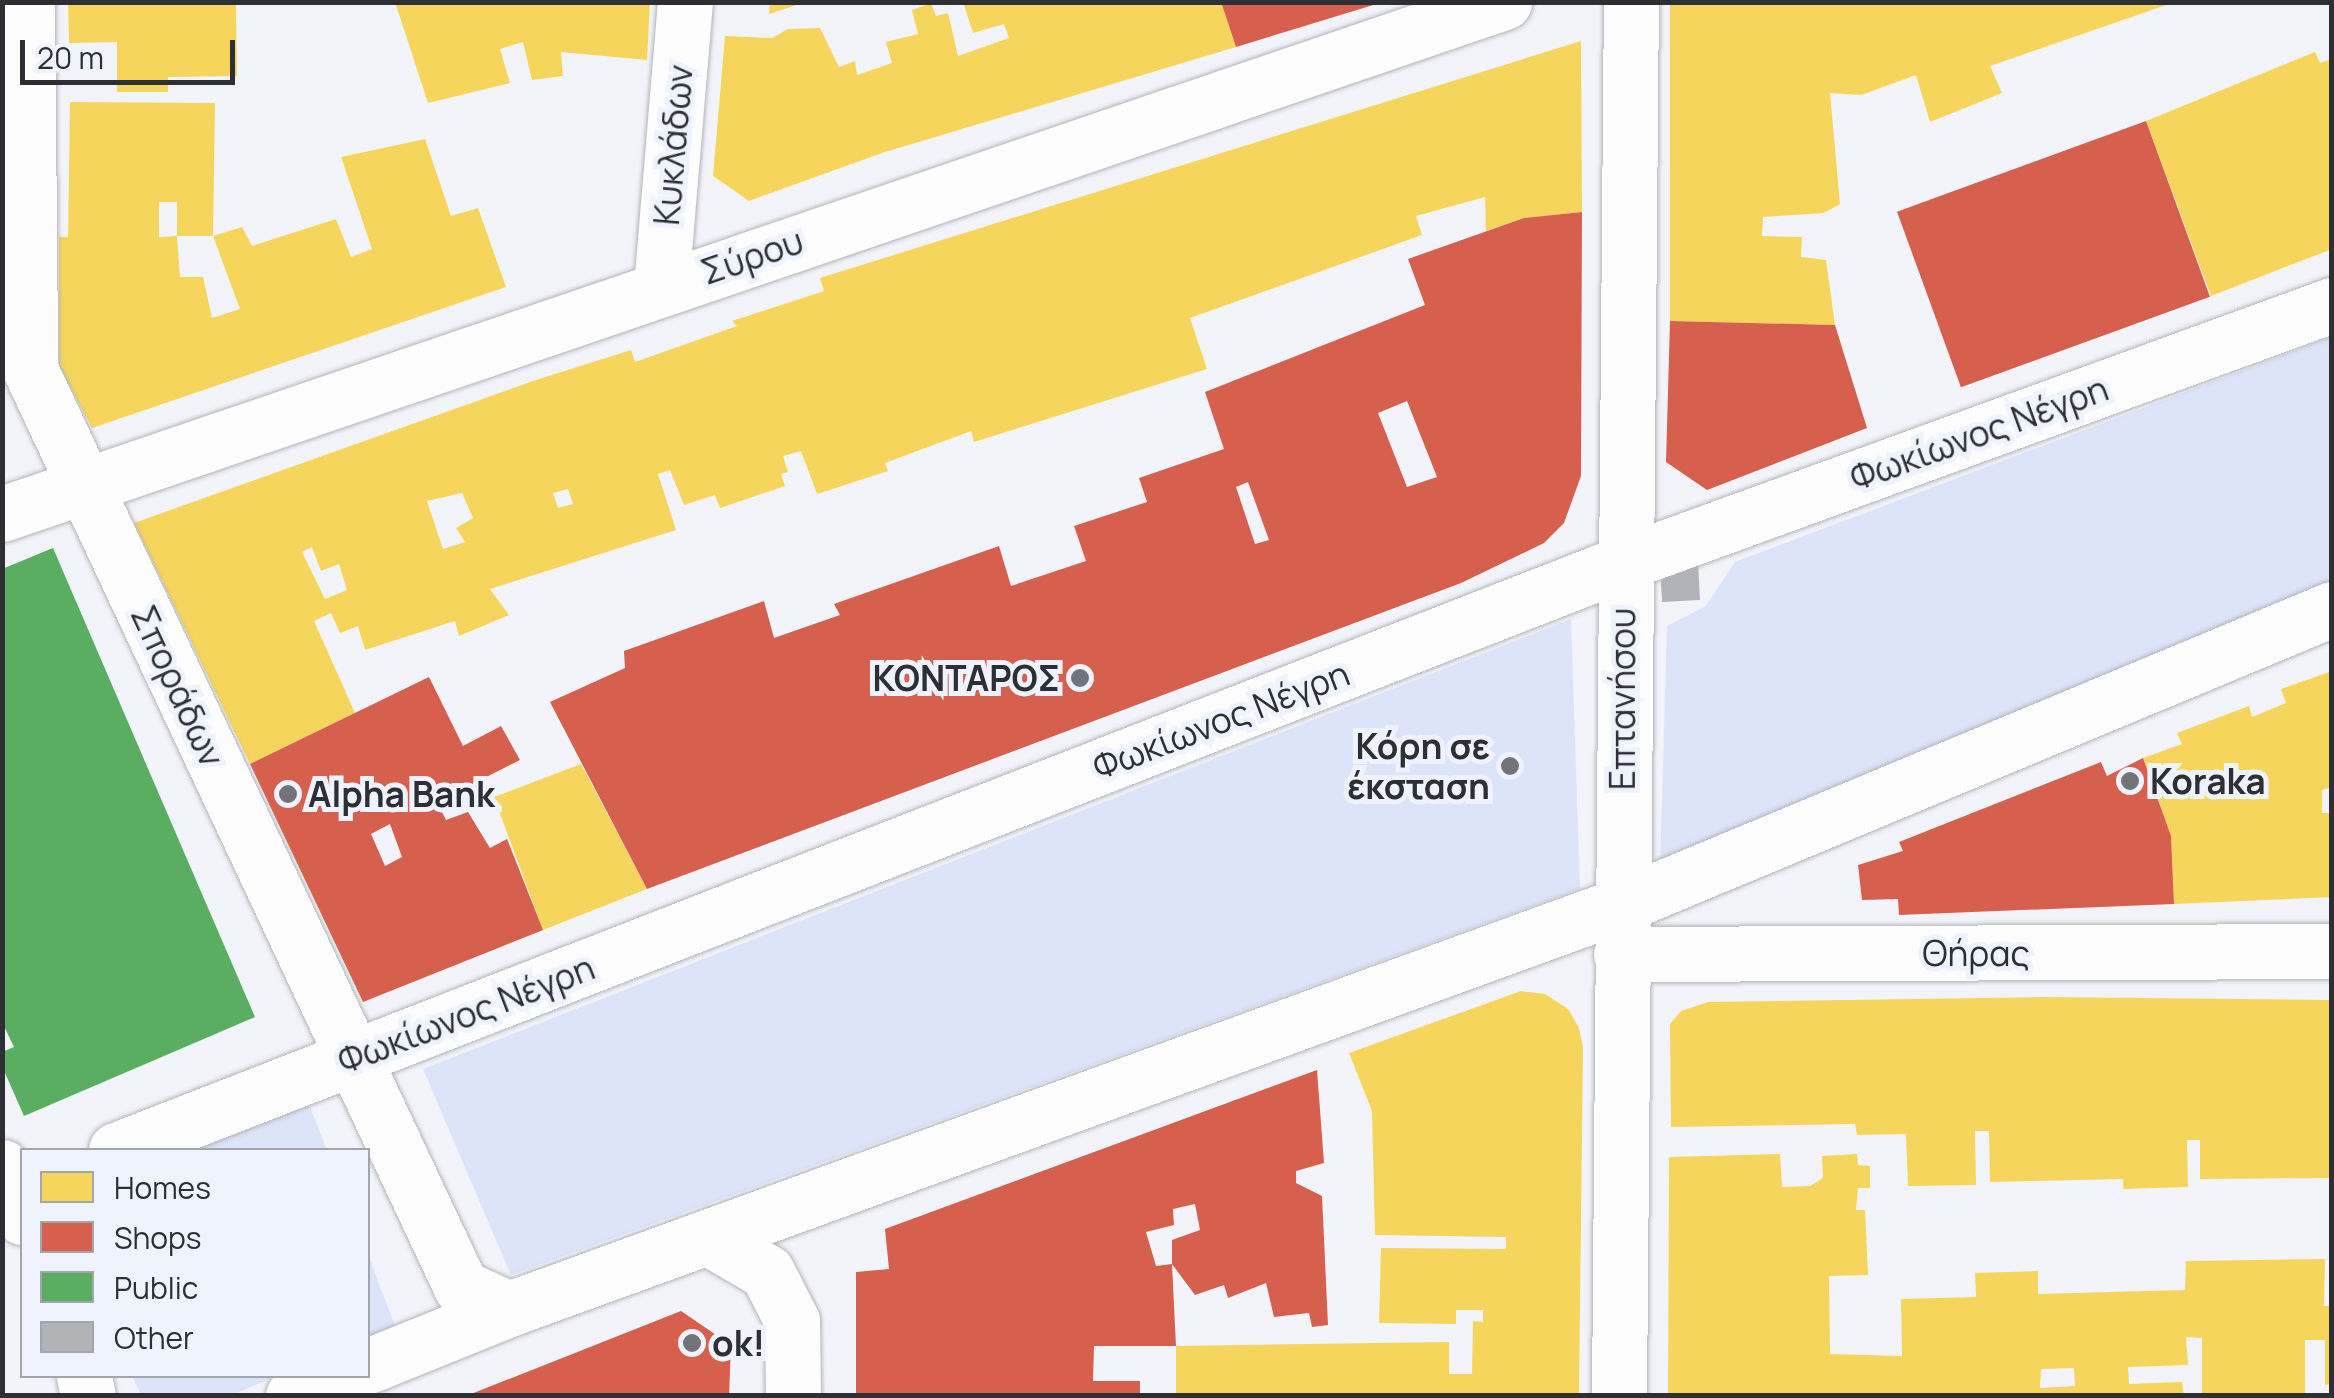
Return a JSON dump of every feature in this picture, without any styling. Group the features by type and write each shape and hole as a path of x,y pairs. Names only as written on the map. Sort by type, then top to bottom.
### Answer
{"street":[{"name":"Σποράδων","path":"27,2 30,370 461,1287 508,1309"},
{"name":"Κυκλάδων","path":"661,287 685,2"},
{"name":"Σύρου","path":"2,514 1504,2"},
{"name":"Επτανήσου","path":"1619,1396 1623,563 1631,2"},
{"name":"Φωκίωνος Νέγρη","path":"121,1148 1623,563 2332,305"},
{"path":"370,1365 706,1236 1621,930 2332,609"},
{"name":"Θήρας","path":"1621,930 2332,951"},
{"path":"706,1236 768,1272 792,1321 793,1396"},
{"path":"293,1396 338,1378"}],"shaded area":[{"path":"2331,337 2331,600 1660,870 1667,626 1706,606 1735,562"},
{"path":"1571,619 1580,889 511,1275 423,1069"},
{"path":"304,1092 326,1148 165,1148"},
{"path":"370,1259 395,1326 370,1337"},
{"path":"133,1378 272,1378 229,1396 141,1395"}],"building: Homes":[{"path":"68,2 236,2 237,76 168,77 168,92 117,92 117,42 69,43"},
{"path":"395,2 650,2 647,60 561,52 563,76 532,80 523,42 500,49 510,83 428,103"},
{"path":"770,2 803,2 803,3 769,14"},
{"path":"963,2 1221,2 1236,47 882,153 749,201 713,176 725,36 772,38 788,29 820,28 839,67 855,61 857,75 892,63 886,42 918,34 912,10 931,3 936,16 948,13 958,56 1009,38 1004,24 973,33"},
{"path":"1670,2 2172,3 1990,66 2002,93 1930,122 1916,75 1861,95 1830,93 1840,204 1824,213 1763,217 1762,236 1802,237 1801,257 1826,260 1835,325 1670,321"},
{"path":"1581,41 1582,212 1524,218 1486,231 1485,197 1416,216 1422,235 1190,318 1207,369 974,442 971,431 885,463 888,471 817,494 801,451 783,456 788,472 781,474 785,486 720,508 715,495 684,505 670,470 658,474 676,530 490,589 509,615 459,636 455,621 365,650 358,626 340,633 331,613 314,621 355,713 250,764 134,523 533,381 631,350 635,362 737,326 732,321 824,291 820,278","holes":["568,489 573,504 558,508 553,493","462,493 473,518 456,528 465,542 443,549 427,501","312,547 321,571 339,564 347,590 325,599 302,552"]},
{"path":"2315,52 2320,63 2332,59 2332,249 2211,296 2146,121"},
{"path":"70,102 215,103 213,236 242,227 252,246 336,219 351,257 372,249 341,157 425,139 451,216 478,208 506,287 92,428 59,366 59,237 68,237","holes":["159,202 177,202 177,236 159,237","177,236 213,236 240,309 212,318 203,277 180,277"]},
{"path":"2332,671 2332,787 2322,790 2322,813 2332,813 2332,897 2174,904 2171,836 2143,758 2182,744 2177,733 2249,706 2252,717 2286,703 2281,689"},
{"path":"581,764 647,889 543,930 494,797"},
{"path":"1521,991 1545,994 1568,1009 1579,1028 1583,1048 1579,1396 1176,1396 1176,1346 1449,1342 1449,1374 1472,1374 1473,1321 1483,1322 1483,1310 1456,1310 1456,1324 1379,1323 1381,1248 1506,1249 1506,1237 1375,1235 1372,1111 1349,1053"},
{"path":"2043,997 2332,1000 2332,1178 2200,1179 2200,1140 2187,1140 2188,1187 2123,1189 2123,1179 1990,1182 1989,1131 1975,1131 1976,1185 1908,1186 1906,1134 1857,1135 1855,1124 1671,1127 1670,1024 1681,1011 1708,1002"},
{"path":"1780,1154 1782,1187 1810,1186 1823,1178 1822,1156 1857,1154 1858,1165 1870,1166 1870,1188 1858,1188 1856,1210 1865,1210 1868,1275 1829,1276 1830,1354 1902,1356 1901,1299 1976,1297 1975,1273 2038,1271 2038,1294 2185,1290 2186,1261 2325,1259 2324,1306 2332,1306 2332,1384 2325,1385 2325,1340 2305,1340 2305,1396 2202,1396 2202,1338 2186,1337 2188,1365 2128,1367 2129,1384 2182,1382 2184,1396 1668,1396 1669,1157","holes":["2074,1368 2075,1386 2040,1388 2041,1369"]}],"building: Shops":[{"path":"1221,2 1379,2 1380,3 1236,47"},
{"path":"2146,121 2210,297 1961,387 1897,212"},
{"path":"1582,212 1581,476 1564,523 1544,543 1461,583 647,889 550,702 625,668 624,651 764,601 774,638 840,615 834,604 999,546 1011,586 1086,561 1074,526 1147,502 1139,478 1224,449 1205,392 1425,305 1408,259 1524,218","holes":["1407,401 1437,477 1407,487 1378,413","1248,482 1269,540 1255,544 1236,487"]},
{"path":"1670,321 1835,325 1867,428 1707,490 1666,462"},
{"path":"429,677 463,746 501,726 520,760 437,802 446,820 468,812 490,848 507,839 543,930 363,1002 250,764","holes":["390,824 402,857 385,866 371,834"]},
{"path":"2143,758 2171,836 2174,904 1899,915 1898,899 1862,900 1858,865 1903,851 1899,842 2101,762 2107,776"},
{"path":"1317,1070 1324,1163 1296,1171 1296,1183 1322,1196 1328,1325 1312,1327 1309,1313 1274,1317 1266,1283 1228,1298 1224,1285 1195,1295 1172,1264 1176,1346 1094,1346 1093,1381 1140,1381 1140,1396 856,1396 856,1272 889,1269 885,1229","holes":["1195,1204 1200,1230 1172,1240 1172,1264 1156,1266 1146,1232 1174,1225 1173,1209"]},
{"path":"681,1311 731,1345 729,1396 466,1396"}],"building: Public":[{"path":"53,548 255,1017 24,1116 2,1066 2,1052 14,1047 2,1022 2,569"}],"building: Other":[{"path":"1698,562 1700,600 1662,602 1660,564"}],"place":[{"name":"ΚΟΝΤΑΡΟΣ","path":"1080,678"},
{"name":"Κόρη σε έκσταση","path":"1510,766"},
{"name":"Koraka","path":"2130,781"},
{"name":"Alpha Bank","path":"288,794"},
{"name":"ok!","path":"692,1343"}]}
